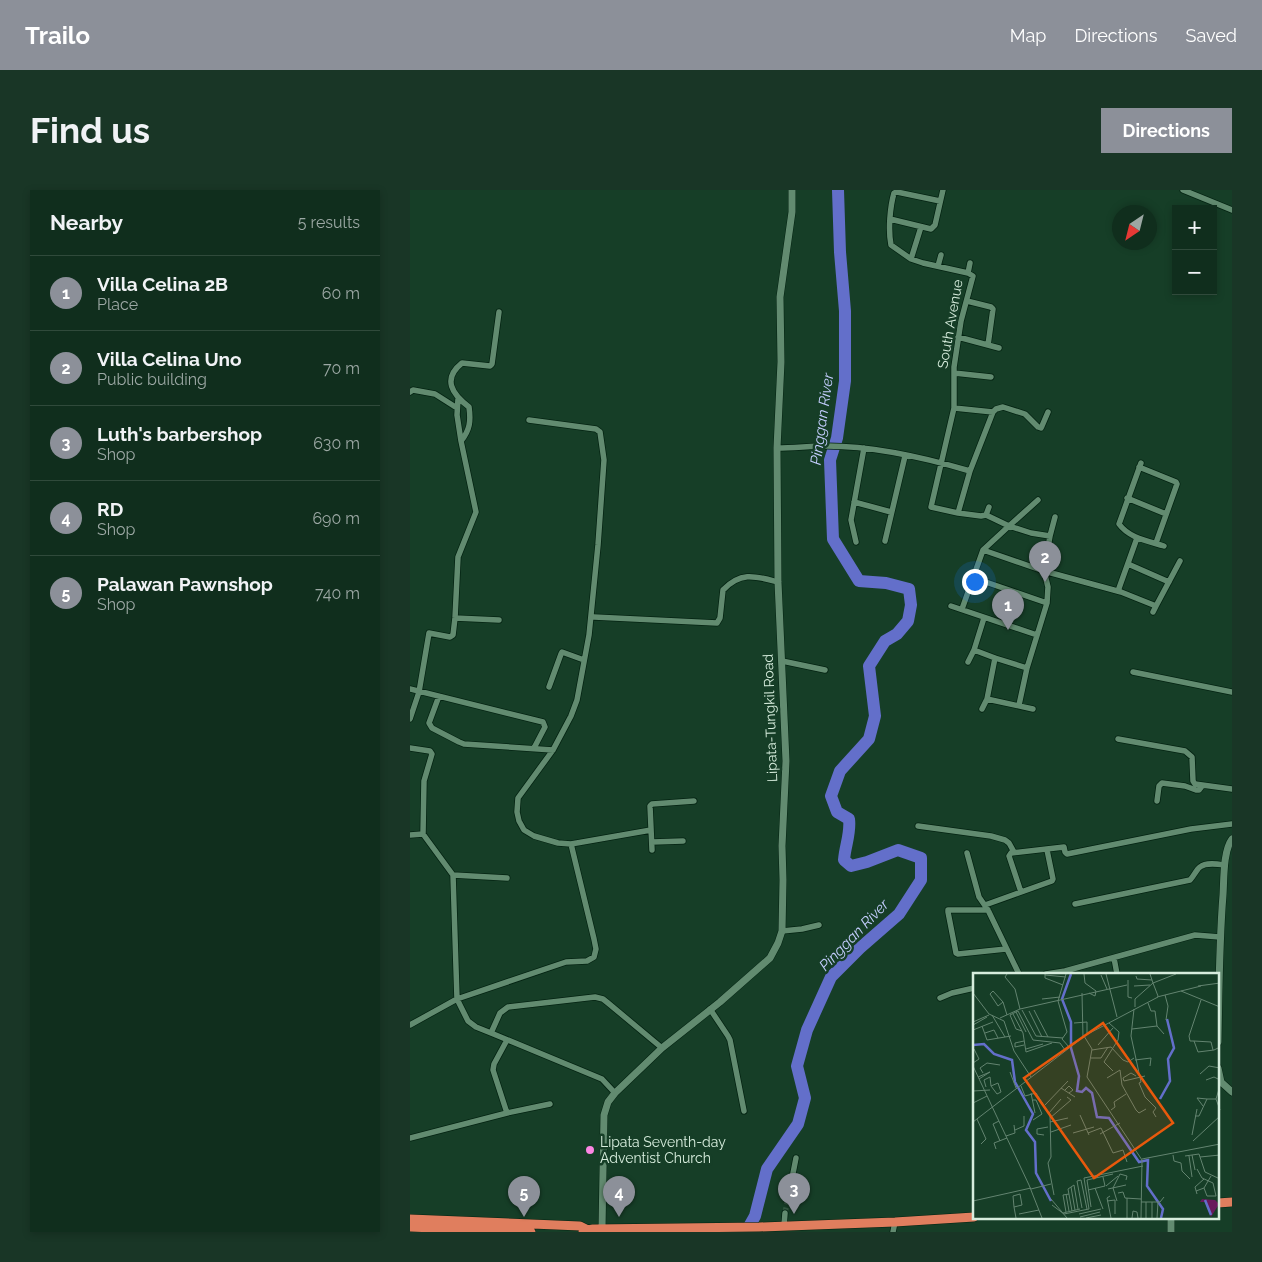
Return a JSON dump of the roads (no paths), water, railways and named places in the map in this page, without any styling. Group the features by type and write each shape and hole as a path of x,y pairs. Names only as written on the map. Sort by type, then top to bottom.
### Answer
{"highway":[{"path":"410,1219 580,1226 585,1231 602,1229 613,1231 764,1229 784,1226 803,1229 973,1217"},
{"path":"410,1227 531,1232"}],"street":[{"name":"Lipata-Tungkil Road","path":"602,1229 604,1116 608,1102 662,1048 770,958 778,944 782,931 782,846 786,761 778,582 777,448 781,362 780,297 792,212 792,190"},
{"path":"940,201 906,192 894,193 890,220 931,229 934,225 943,190"},
{"path":"1183,190 1232,210"},
{"name":"South Avenue","path":"890,220 891,245 900,252 911,259 923,263 968,273 973,276 958,338 954,373 954,408 931,506 958,513"},
{"path":"911,259 920,227"},
{"path":"938,266 941,255"},
{"path":"968,273 970,263"},
{"path":"967,301 994,309 988,345"},
{"path":"461,441 467,433 471,418 469,407 458,399 450,382 452,373 462,363 490,366 492,364 499,312"},
{"path":"958,338 998,348"},
{"path":"954,373 991,377"},
{"path":"410,392 414,390 435,394 457,408"},
{"path":"410,719 419,692 429,633 453,635 458,557 476,512 461,441 457,415 458,399"},
{"path":"1048,412 1040,428 1025,414 1003,407 993,412 970,471 958,513 986,515 1009,526 1031,533 1050,536"},
{"path":"954,408 993,412"},
{"path":"529,420 594,428 600,432 604,460 590,626 577,700 571,716 553,750 518,798 517,812 524,830 534,836 558,843 571,844 651,830"},
{"path":"777,448 829,446 864,448 970,471"},
{"path":"856,542 851,520 864,448"},
{"path":"885,541 906,456"},
{"path":"1156,543 1177,483 1140,465 1119,524 1120,527 1137,538 1164,546"},
{"path":"1127,498 1166,514"},
{"path":"962,609 983,550 1038,500"},
{"path":"854,502 891,512"},
{"path":"986,515 989,507"},
{"path":"1019,705 1027,668 1047,603 1048,587 1044,571 1055,517"},
{"path":"1118,591 1137,538"},
{"path":"983,550 1044,571 1118,591 1156,606"},
{"path":"1153,612 1180,561"},
{"path":"1128,564 1169,582"},
{"path":"594,617 717,623 720,618 723,590 734,580 752,576 778,582"},
{"path":"974,578 1047,603"},
{"path":"951,606 1037,635"},
{"path":"455,618 499,620"},
{"path":"968,662 974,650 984,618"},
{"path":"974,650 1027,668"},
{"path":"549,687 562,652 584,660"},
{"path":"982,709 987,699 995,658"},
{"path":"782,661 825,670"},
{"path":"1134,672 1232,692"},
{"path":"410,689 543,722 545,727 534,748"},
{"path":"439,696 429,723 432,728 464,744 553,750"},
{"path":"987,699 1033,709"},
{"path":"1118,739 1185,751 1192,757 1194,783 1202,786 1232,789"},
{"path":"410,748 430,751 432,754 424,781 423,834 453,875 457,1000 468,1021 476,1027 602,1079 615,1093"},
{"path":"1157,801 1158,786 1162,783 1185,786 1196,790 1199,790 1202,786"},
{"path":"652,850 650,806 652,804 694,801"},
{"path":"1021,892 1009,856 1014,852 1064,847 1067,854 1192,829 1232,824"},
{"path":"918,826 997,837 1009,843 1014,852"},
{"path":"410,835 423,834"},
{"path":"1219,973 1224,865 1232,839"},
{"path":"652,842 683,841"},
{"path":"410,1025 457,1000 566,962 587,961 594,957 596,949 594,939 571,844"},
{"path":"1006,949 956,953 948,910 986,908 1021,892 1052,881 1047,850"},
{"path":"967,853 979,897 1018,973"},
{"path":"1075,904 1190,880 1201,866 1215,863 1224,865"},
{"path":"453,875 507,878"},
{"path":"782,931 819,925"},
{"path":"1052,973 1195,935 1220,937"},
{"path":"1114,958 1117,973"},
{"path":"940,998 973,988"},
{"path":"491,1033 500,1013 508,1007 595,997 603,999 662,1048"},
{"path":"710,1009 730,1040 744,1111"},
{"path":"507,1040 494,1064 493,1070 508,1113"},
{"path":"1220,1082 1232,1092"},
{"path":"410,1138 550,1104"},
{"path":"788,1199 796,1158"},
{"path":"784,1226 785,1213"},
{"path":"893,1232 895,1222"}],"waterway":[{"name":"Pinggan River","path":"746,1232 755,1216 767,1169 798,1124 805,1098 797,1066 807,1030 831,977 860,948 899,914 921,880 921,858 898,850 851,866 844,860 849,819 837,812 831,796 840,771 869,739 875,716 869,666 885,641 897,634 908,621 911,605 909,589 886,583 859,581 833,539 830,460 837,438 845,381 845,311 840,252 838,190"}],"tunnel":[{"path":"785,1213 788,1199"}],"place":[{"name":"Villa Celina Uno","path":"1045,582"},
{"name":"Villa Celina 2B","path":"1008,630"},
{"name":"Lipata Seventh-day Adventist Church","path":"590,1150"},
{"name":"Luth's barbershop","path":"794,1214"},
{"name":"Palawan Pawnshop","path":"524,1217"},
{"name":"RD","path":"619,1217"}]}
